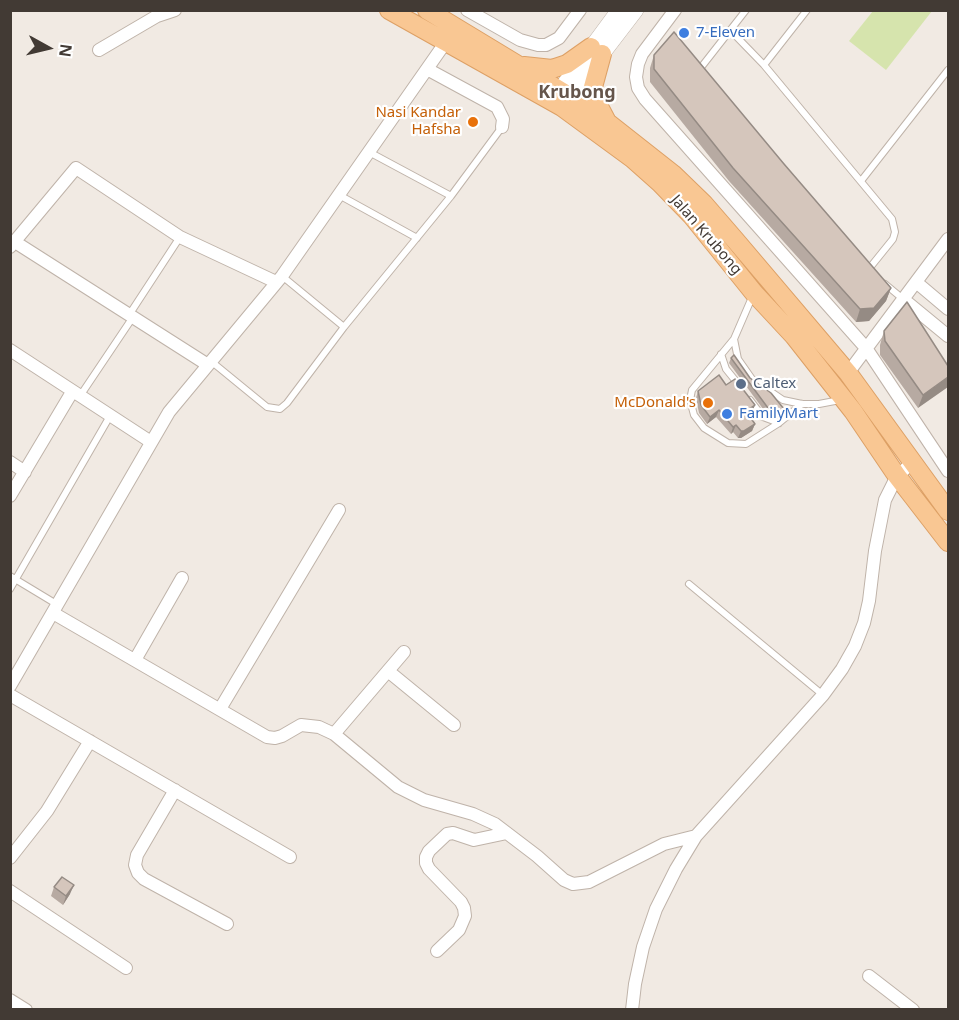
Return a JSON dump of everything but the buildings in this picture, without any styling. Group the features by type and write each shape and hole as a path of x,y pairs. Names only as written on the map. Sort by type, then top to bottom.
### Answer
{"main road":[{"name":"Jalan Krubong","path":"389,10 517,64 561,98 660,183 692,216 754,293 794,336 844,399 897,476 948,542"},
{"name":"Jalan Krubong","path":"427,10 451,35 607,122 673,174 704,204 848,373 948,511"},
{"path":"517,64 552,69 596,50 593,87 596,101 607,122"}],"street":[{"path":"99,50 157,16 175,10"},
{"path":"467,10 520,40 546,45 559,38 580,10"},
{"path":"561,98 596,50 619,10"},
{"path":"596,50 636,10"},
{"path":"675,10 666,32 642,54 636,77 638,88 645,99 866,348 948,471"},
{"path":"10,686 170,412 279,279 451,35"},
{"path":"427,69 497,108 503,119 501,127"},
{"path":"210,364 13,244 76,168 180,237 279,279"},
{"path":"848,373 946,246"},
{"path":"916,282 948,309"},
{"path":"903,299 948,336"},
{"path":"10,350 151,442"},
{"path":"10,496 76,394"},
{"path":"10,462 25,472"},
{"path":"632,1010 635,984 644,947 656,909 676,868 696,836 824,695 842,669 864,623 885,500 897,476 912,463"},
{"path":"220,709 339,510"},
{"path":"135,660 182,578"},
{"path":"56,609 135,660 267,737 282,736 301,725 319,727 334,734 398,788 424,800 473,814 495,824 564,880 573,884 590,882 664,844 696,836"},
{"path":"334,734 404,652"},
{"path":"388,671 454,725"},
{"path":"10,695 290,857"},
{"path":"10,858 47,811 90,741"},
{"path":"175,790 136,855 135,865 138,873 144,879 227,924"},
{"path":"436,951 459,930 465,916 461,902 429,869 426,863 429,851 447,834 453,833 474,840 507,833"},
{"path":"10,891 126,968"},
{"path":"870,976 913,1010"},
{"path":"10,1000 26,1010"}],"lane":[{"path":"699,70 746,10"},
{"path":"764,65 807,10"},
{"path":"731,31 764,65 892,219 893,239 868,270"},
{"path":"692,62 707,80"},
{"path":"861,181 948,70"},
{"path":"210,364 267,407 280,409 287,404 345,327 451,196 501,127"},
{"path":"369,152 451,196"},
{"path":"339,195 417,238"},
{"path":"76,394 131,316 180,237"},
{"path":"860,261 903,299"},
{"path":"279,279 345,327"},
{"path":"754,293 734,339 692,390 690,400 694,415 704,429 728,443 746,444 779,423 802,404"},
{"path":"734,339 738,359 752,379 783,400 802,404 819,404 844,399"},
{"path":"721,354 726,369 763,417 779,423"},
{"path":"10,589 13,578 110,416"},
{"path":"13,578 56,609"},
{"path":"689,584 824,695"}],"green space":[{"path":"873,11 932,11 886,70 849,41"}],"place":[{"name":"7-Eleven","path":"684,33"},
{"name":"Nasi Kandar Hafsha","path":"473,122"},
{"name":"Caltex","path":"741,384"},
{"name":"McDonald's","path":"708,403"},
{"name":"FamilyMart","path":"727,414"}],"district":[{"name":"Krubong","path":"577,93"}]}
